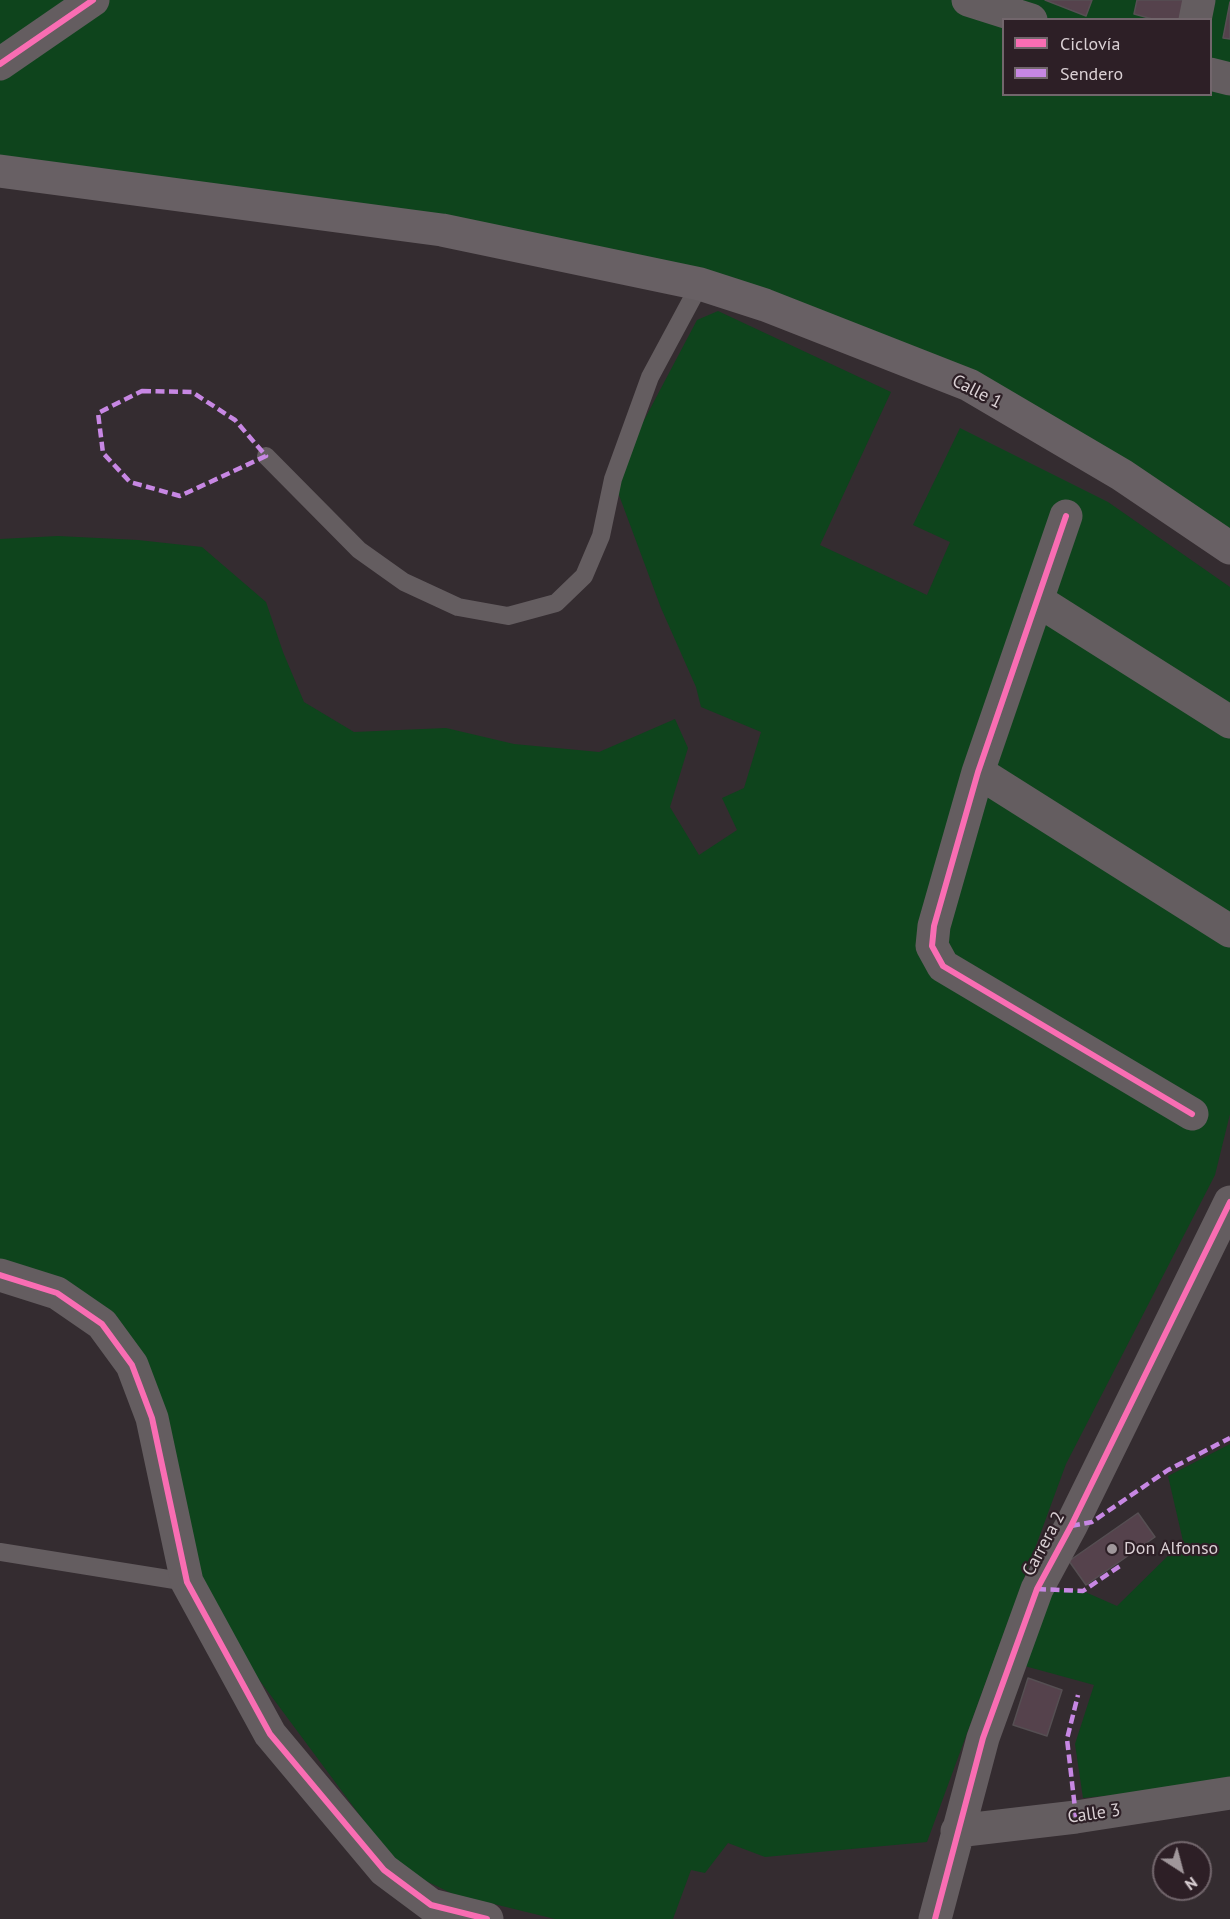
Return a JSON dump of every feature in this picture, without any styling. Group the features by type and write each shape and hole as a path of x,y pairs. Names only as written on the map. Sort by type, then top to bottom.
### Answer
{"main road":[{"name":"Calle 1","path":"0,171 442,230 700,284 765,305 969,385 1122,475 1230,548"}],"street":[{"path":"0,64 93,0"},
{"path":"968,0 1026,12"},
{"path":"1195,18 1199,0"},
{"path":"1212,74 1230,79"},
{"path":"1066,516 978,772 934,926 932,946 943,966 1191,1114"},
{"path":"1037,600 1230,722"},
{"path":"978,772 1230,931"},
{"name":"Carrera 2","path":"935,1919 982,1738 1038,1589 1230,1202"},
{"path":"0,1275 57,1293 102,1324 132,1365 152,1418 187,1582 270,1734 384,1870 428,1912 487,1919"},
{"name":"Calle 3","path":"957,1831 1076,1817 1230,1793"}],"lane":[{"path":"266,456 359,550 404,582 458,607 508,616 556,603 584,576 601,536 613,479 650,377 700,284"},
{"path":"0,1552 187,1582"}],"green space":[{"path":"0,0 1230,0 1230,554 969,389 770,310 437,221 0,172"},
{"path":"718,311 891,392 820,545 927,595 950,542 913,525 960,428 1108,502 1230,587 1230,1114 1215,1175 1066,1464 927,1842 765,1857 728,1843 705,1873 691,1870 673,1919 555,1919 453,1894 399,1868 214,1619 132,1360 0,1271 0,539 58,536 138,540 202,547 266,602 283,652 304,702 354,732 446,728 514,744 599,752 675,719 688,748 670,807 699,855 737,830 722,798 744,788 761,732 701,707 696,687 661,608 613,479 697,320"},
{"path":"1230,1444 1230,1780 1184,1788 1083,1798 1075,1744 1094,1685 1021,1665 1049,1589 1083,1591 1117,1606 1183,1541 1168,1476"}],"building":[{"path":"1045,0 1092,0 1086,16"},
{"path":"1137,0 1187,0 1183,18 1149,18 1134,14"},
{"path":"1230,2 1230,39 1223,38"},
{"name":"Don Alfonso","path":"1138,1513 1155,1537 1086,1585 1069,1561"},
{"path":"1028,1678 1062,1690 1047,1736 1013,1725"}],"marked path":[{"path":"142,391 192,392 235,420 266,456 180,496 130,482 103,453 98,413 142,391"},
{"path":"1071,1526 1092,1522 1168,1470 1230,1438"},
{"path":"1037,1589 1083,1591 1120,1566"},
{"path":"1076,1817 1067,1739 1078,1695"}],"cycle path":[{"path":"0,64 93,0"},
{"path":"1066,516 978,772 934,926 932,946 943,966 1192,1114"},
{"path":"935,1919 983,1738 1037,1589 1071,1526 1230,1202"},
{"path":"0,1275 57,1293 102,1324 132,1365 152,1418 187,1582 270,1734 384,1870 431,1905 487,1919"}],"place":[{"name":"Don Alfonso","path":"1112,1549"}]}
